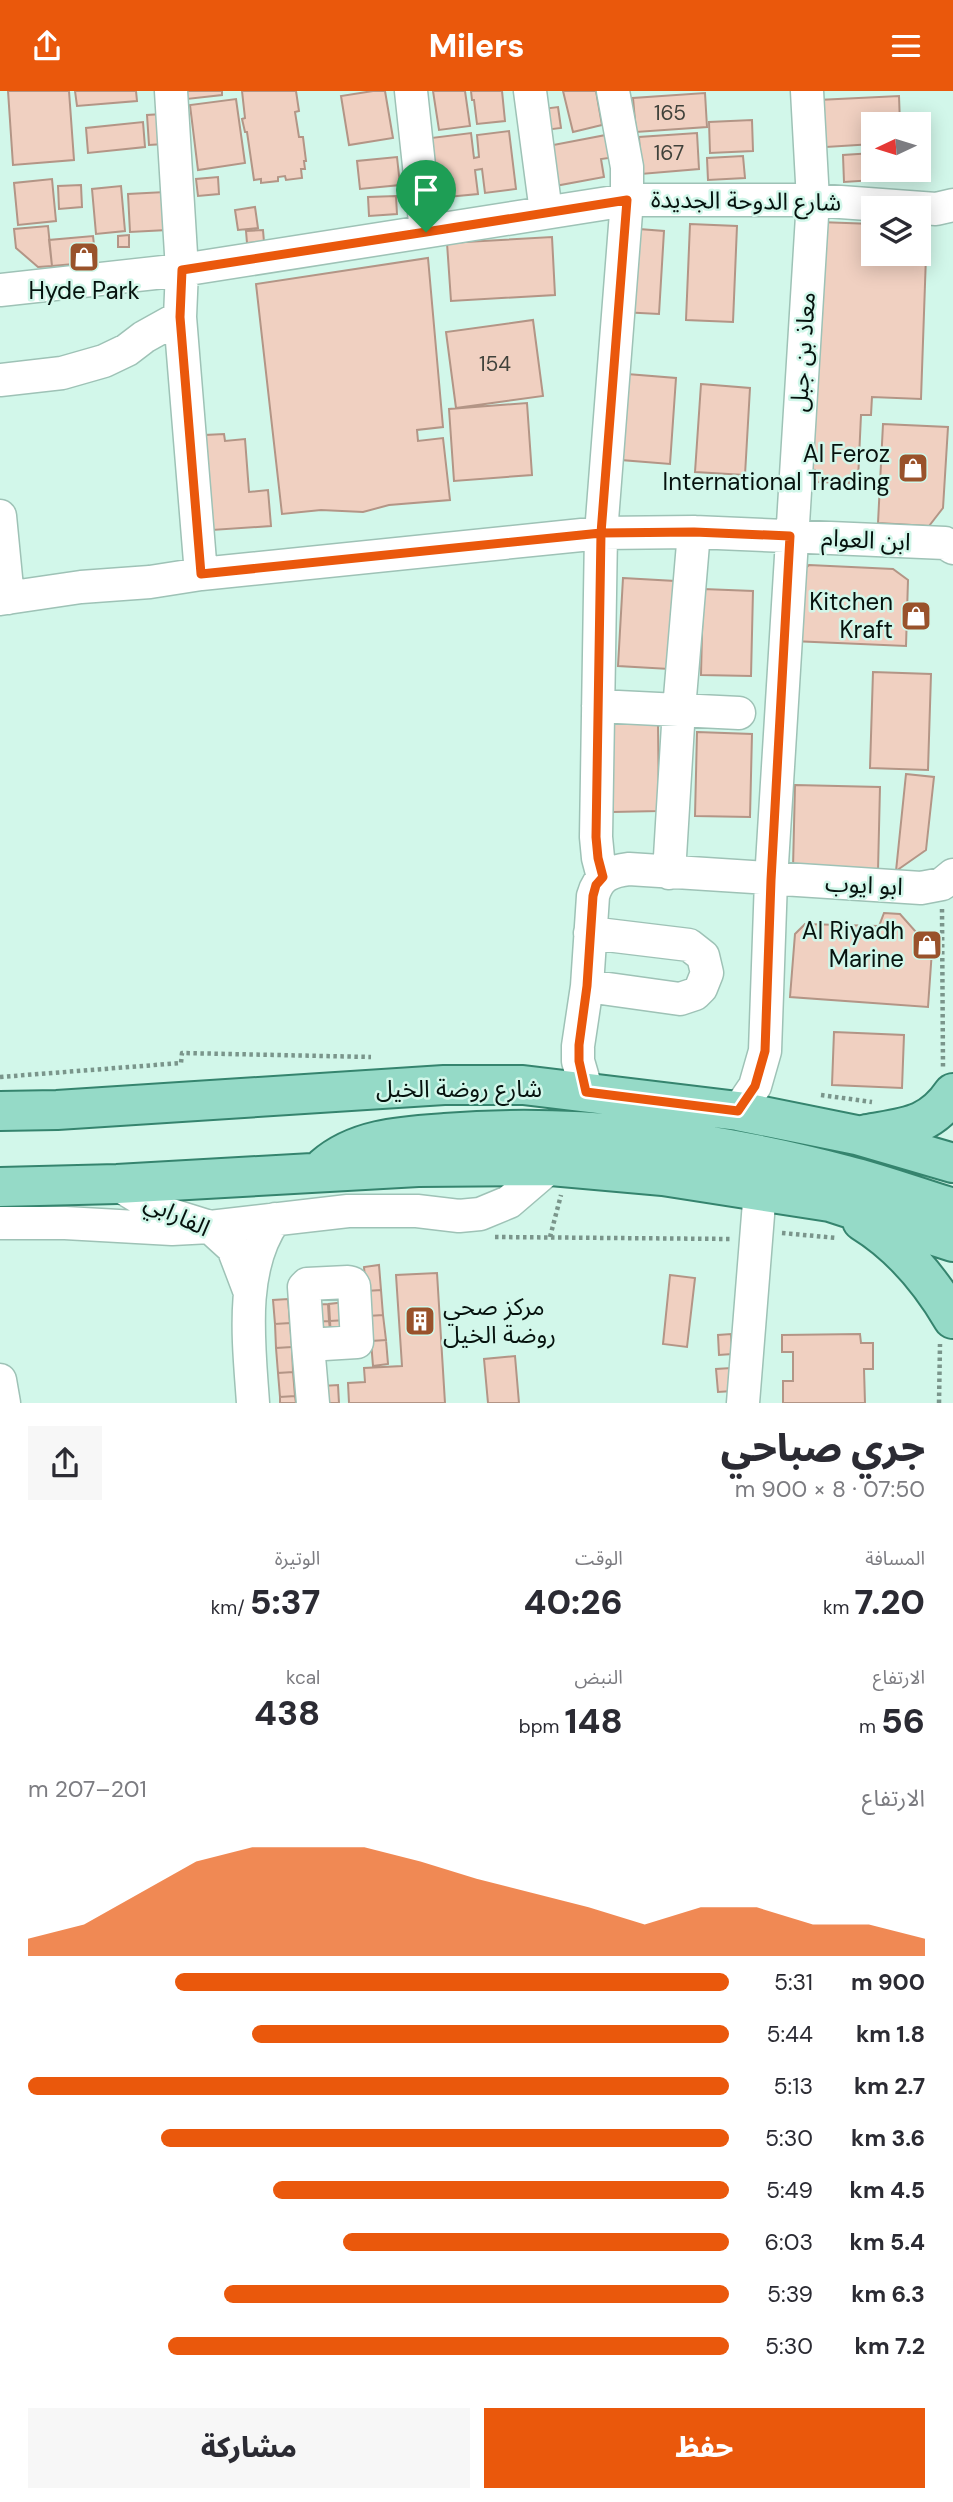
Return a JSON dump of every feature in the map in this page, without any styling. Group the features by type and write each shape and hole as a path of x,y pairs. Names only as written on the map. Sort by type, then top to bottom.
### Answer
{"main road":[{"name":"شارع روضة الخيل","path":"0,1111 57,1110 444,1085 523,1085 738,1111 857,1135 953,1163"},
{"path":"857,1135 916,1125 937,1112 953,1093"},
{"path":"0,1139 57,1110"},
{"path":"318,1172 335,1158 365,1144 404,1136 476,1130 569,1131 656,1139 755,1153 868,1181 953,1208"},
{"path":"0,1187 117,1184 430,1167 554,1185 663,1176 830,1202 953,1242"},
{"path":"830,1202 873,1228 911,1261 927,1279 946,1328"}],"street":[{"path":"171,91 182,270 180,317 201,574"},
{"path":"411,91 426,232"},
{"path":"530,91 546,212"},
{"path":"586,1092 579,1061 579,1045 587,986 593,896 596,885 603,877 596,837 601,533 627,200 626,167 613,91"},
{"name":"معاذ بن جبل","path":"738,1111 755,1086 765,1051 771,880 790,536 813,201 807,91"},
{"name":"شارع الدوحة الجديدة","path":"0,290 182,270 627,200 813,201 936,209 953,205"},
{"path":"0,380 62,373 104,361 180,317"},
{"path":"0,516 4,599"},
{"path":"669,873 694,532"},
{"name":"ابن العوام","path":"4,599 81,587 601,533 694,532 950,543"},
{"path":"598,706 739,713"},
{"name":"ابو ايوب","path":"603,877 614,871 629,869 921,888 942,884 953,875"},
{"path":"587,986 680,999 695,994 701,988 707,973 703,956 689,945 590,933"},
{"name":"الفارابي","path":"117,1184 165,1213 210,1227 233,1248 249,1290"},
{"path":"7,1229 172,1229 376,1210 480,1215 554,1185"},
{"path":"743,1403 760,1190"},
{"name":"الفارابي","path":"253,1403 249,1290 258,1252 275,1219"},
{"path":"308,1345 313,1403"},
{"path":"0,1380 4,1403"}],"path":[{"path":"550,1237 554,1185 574,1197"},
{"path":"488,1237 739,1239 758,1231 849,1238"},
{"path":"939,1403 946,1328"}],"building":[{"path":"8,91 69,91 74,160 13,165"},
{"path":"75,91 136,91 137,101 77,106"},
{"path":"186,91 222,91 222,95 187,99"},
{"path":"242,91 296,91 299,111 295,112 299,137 303,137 306,161 305,169 301,169 302,178 286,180 285,176 278,177 278,181 261,183 261,179 254,180 247,132 242,119 245,118"},
{"path":"385,91 393,138 349,145 341,96"},
{"path":"433,91 465,91 470,126 439,130"},
{"path":"471,91 502,91 505,121 477,124"},
{"path":"563,91 596,91 602,125 573,132"},
{"path":"705,93 707,127 636,132 633,98"},
{"path":"899,96 900,112 861,112 861,145 826,147 818,100"},
{"path":"236,99 245,163 198,170 190,105"},
{"path":"558,107 561,128 545,130 542,109"},
{"path":"162,114 164,144 149,145 147,115"},
{"path":"752,120 753,151 710,153 709,122"},
{"path":"143,122 145,147 88,153 86,128"},
{"path":"509,131 516,189 485,193 482,169 475,170 478,194 437,198 431,138 471,133 474,158 479,157 477,135"},
{"path":"697,133 699,169 641,174 639,137"},
{"path":"611,134 616,157 601,159 604,177 555,186 548,146"},
{"path":"861,154 861,181 844,182 843,155"},
{"path":"743,156 745,178 708,180 707,158"},
{"path":"397,157 400,185 360,189 357,161"},
{"path":"218,177 219,194 198,196 196,179"},
{"path":"52,179 56,221 18,225 14,183"},
{"path":"81,185 82,207 59,209 58,186"},
{"path":"121,186 125,231 96,234 92,189"},
{"path":"165,192 167,230 130,232 128,194"},
{"path":"396,196 397,214 369,216 368,197"},
{"path":"255,207 258,228 238,230 235,210"},
{"path":"819,222 861,224 861,266 926,266 921,399 872,397 871,415 861,415 858,480 849,479 849,483 814,482 815,470 801,469"},
{"path":"690,224 737,226 733,322 686,320"},
{"path":"48,226 52,266 38,267 16,248 14,229"},
{"path":"626,228 664,231 659,314 621,312"},
{"path":"263,230 264,242 247,243 246,231"},
{"path":"129,235 129,247 118,247 118,236"},
{"path":"93,236 96,262 52,266 49,240"},
{"path":"552,237 555,295 451,301 447,243"},
{"path":"428,258 443,427 417,430 418,441 443,438 450,500 389,505 363,512 321,510 282,514 256,284"},
{"path":"533,320 543,396 456,408 446,332"},
{"path":"627,374 676,378 670,464 621,460"},
{"path":"701,384 750,388 745,475 695,472"},
{"path":"527,403 532,475 454,481 449,409"},
{"name":"Al Feroz International Trading","path":"883,424 948,427 943,508 929,526 878,523"},
{"path":"224,434 225,441 245,439 249,492 268,490 271,526 212,530 205,435"},
{"path":"809,565 893,569 908,580 906,646 792,641 794,579"},
{"path":"623,578 675,581 669,669 618,666"},
{"path":"703,589 753,591 751,676 701,675"},
{"path":"873,672 931,674 928,770 870,768"},
{"path":"612,724 658,724 659,811 613,812"},
{"path":"697,732 752,734 750,817 695,816"},
{"path":"906,774 934,777 926,850 896,871"},
{"path":"795,785 880,787 878,871 793,868"},
{"path":"884,913 900,914 932,950 928,1007 790,997 795,934 805,924 879,926"},
{"path":"834,1032 904,1035 902,1088 832,1085"},
{"path":"379,1265 381,1290 366,1291 364,1267"},
{"name":"مركز صحي روضة الخيل","path":"437,1273 445,1403 349,1403 348,1383 365,1382 364,1368 402,1366 396,1275"},
{"path":"670,1275 695,1278 687,1347 663,1344"},
{"path":"381,1290 383,1315 368,1316 366,1291"},
{"path":"288,1299 290,1323 275,1324 273,1300"},
{"path":"345,1302 347,1320 330,1321 329,1304"},
{"path":"328,1304 329,1321 312,1322 311,1305"},
{"path":"383,1315 386,1340 371,1341 368,1316"},
{"path":"347,1320 348,1337 331,1338 330,1321"},
{"path":"329,1321 331,1338 312,1322"},
{"path":"290,1323 292,1347 276,1348 275,1324"},
{"path":"731,1334 732,1354 719,1355 718,1335"},
{"path":"860,1334 861,1343 873,1343 873,1369 864,1369 865,1403 783,1403 783,1381 793,1381 793,1352 782,1352 782,1335"},
{"path":"386,1340 388,1364 373,1366 371,1341"},
{"path":"292,1347 293,1372 278,1373 276,1348"},
{"path":"515,1356 519,1403 488,1403 484,1359"},
{"path":"731,1368 732,1391 718,1392 716,1369"},
{"path":"293,1372 295,1396 280,1397 278,1373"},
{"path":"338,1385 339,1403 323,1403 322,1386"},
{"path":"295,1396 296,1403 280,1403 280,1397"}],"place":[{"name":"Hyde Park","path":"84,257"},
{"name":"Al Feroz International Trading","path":"913,468"},
{"name":"Kitchen Kraft","path":"916,616"},
{"name":"Al Riyadh Marine","path":"927,945"},
{"name":"مركز صحي روضة الخيل","path":"420,1321"}],"route":[{"path":"426,232 182,270 180,317 201,574 601,533 694,532 790,536 771,880 765,1051 755,1086 738,1111 586,1092 579,1061 593,896 596,885 603,877 596,837 601,533 627,200 426,232"}]}
